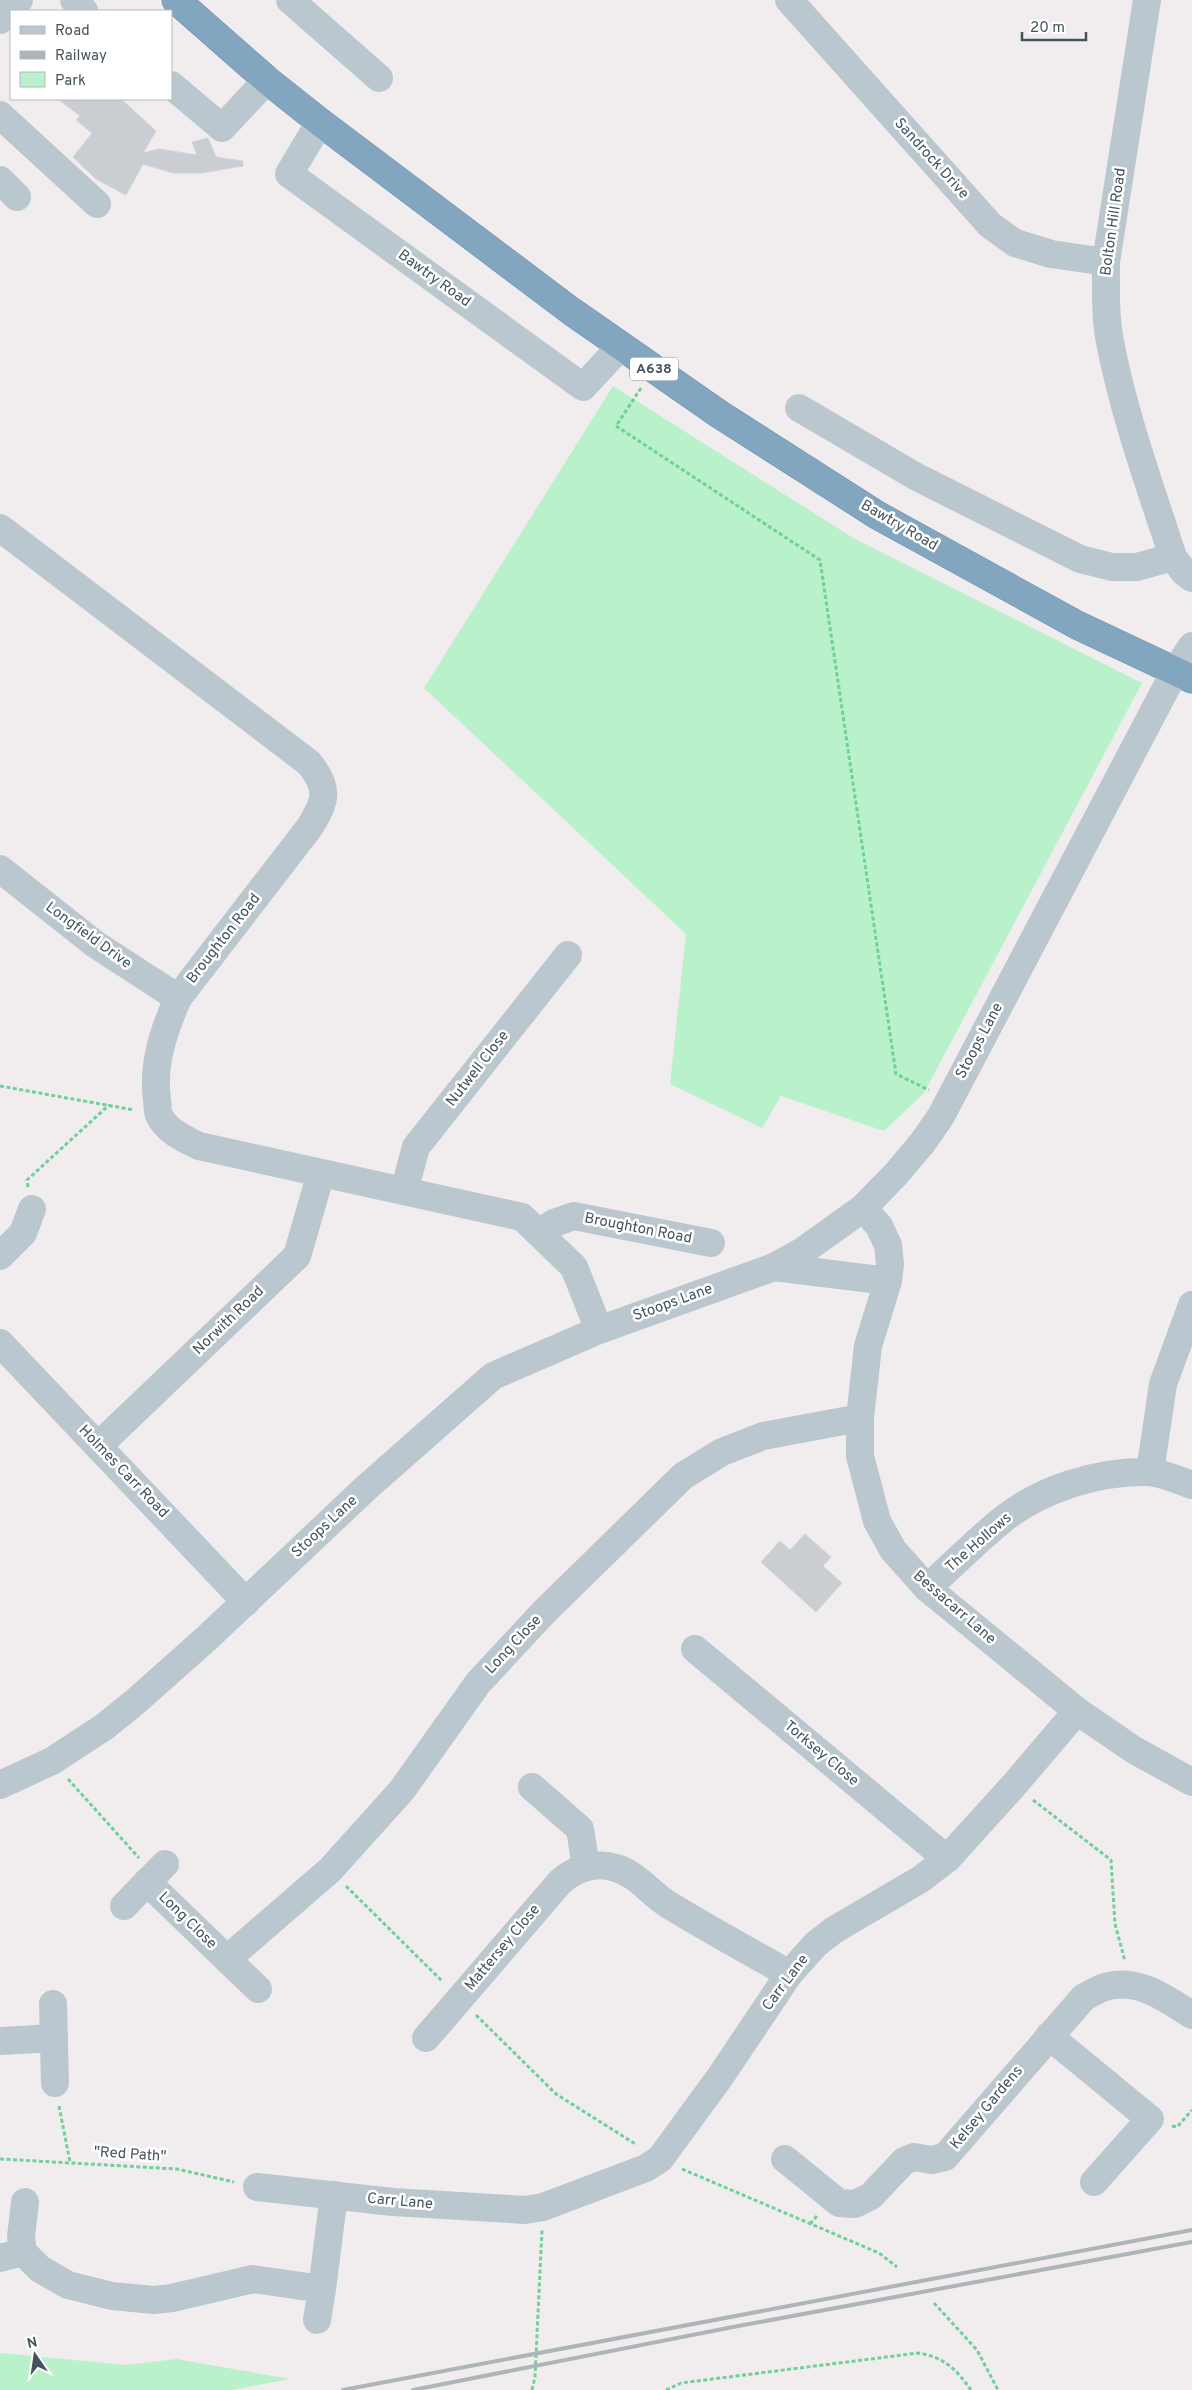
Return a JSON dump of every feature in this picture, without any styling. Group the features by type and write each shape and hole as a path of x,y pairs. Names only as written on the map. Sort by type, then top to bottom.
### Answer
{"highway":[{"name":"Bawtry Road","path":"176,0 267,80 320,122 621,346 719,414 877,515 1077,626 1184,675"}],"street":[{"path":"0,20 19,0"},
{"path":"74,0 83,10"},
{"path":"290,0 380,78"},
{"name":"Sandrock Drive","path":"789,0 990,225 1015,243 1050,254 1106,262"},
{"name":"Bolton Hill Road","path":"1147,0 1106,262 1109,341 1130,424 1173,557 1184,572 1192,578"},
{"path":"172,86 222,128 267,80"},
{"path":"0,115 97,204"},
{"name":"Bawtry Road","path":"320,122 289,174 583,387 621,346"},
{"path":"799,408 915,476 1080,559 1112,567 1137,567 1173,557"},
{"name":"Broughton Road","path":"0,528 309,763 319,776 325,794 319,812 309,828 178,998 158,1051 155,1090 159,1116"},
{"name":"Stoops Lane","path":"0,1785 52,1761 104,1727 127,1708 246,1602 367,1487 493,1376 599,1330 774,1267 828,1235 863,1208 897,1173 923,1142 949,1100 1184,675 1192,646"},
{"name":"Longfield Drive","path":"0,869 96,944 178,998"},
{"name":"Nutwell Close","path":"404,1191 416,1147 568,956"},
{"path":"159,1116 176,1134 199,1146 522,1217 574,1268 599,1330"},
{"name":"Norwith Road","path":"98,1446 297,1256 321,1173"},
{"name":"Bessacarr Lane","path":"863,1208 879,1226 888,1245 890,1264 888,1281 868,1346 860,1418 860,1456 877,1521 893,1550 927,1588 1077,1711 1134,1750 1192,1782"},
{"path":"0,1256 23,1234 32,1209"},
{"name":"Broughton Road","path":"539,1232 554,1223 574,1216 711,1243"},
{"path":"774,1267 888,1281"},
{"path":"1150,1472 1163,1384 1192,1305"},
{"name":"Holmes Carr Road","path":"0,1343 246,1602"},
{"name":"Long Close","path":"228,1959 330,1870 402,1790 478,1683 544,1612 683,1476 722,1452 762,1436 860,1418"},
{"name":"The Hollows","path":"927,1588 1002,1520 1031,1502 1073,1483 1121,1474 1150,1472 1192,1485"},
{"name":"Torksey Close","path":"695,1649 947,1859"},
{"name":"Carr Lane","path":"257,2187 461,2207 525,2210 543,2207 646,2168 660,2159 790,1974 816,1944 834,1930 921,1879 947,1859 1014,1785 1077,1711"},
{"path":"532,1787 580,1829 586,1867"},
{"name":"Mattersey Close","path":"426,2038 560,1882 571,1872 586,1867 615,1867 628,1873 668,1904 790,1974"},
{"name":"Long Close","path":"124,1906 155,1874 228,1959 258,1989"},
{"name":"Kelsey Gardens","path":"785,2159 840,2203 855,2204 871,2196 904,2161 914,2158 932,2160 945,2158 1084,1997 1106,1986 1133,1985 1148,1988 1192,2015"},
{"path":"53,2004 55,2083"},
{"path":"1049,2036 1150,2119 1094,2182"},
{"path":"0,2041 54,2038"},
{"path":"318,2320 334,2195"},
{"path":"25,2202 21,2236 12,2255 68,2285 112,2296 154,2300 172,2298 253,2279 322,2289"}],"path":[{"path":"653,369 616,426 820,560 896,1074 949,1100"},
{"path":"0,1086 110,1104 159,1116"},
{"path":"32,1209 27,1180 110,1104"},
{"path":"52,1761 155,1874"},
{"path":"1014,1785 1111,1860 1114,1924 1133,1985"},
{"path":"330,1870 556,2094 660,2159 879,2253 897,2267"},
{"path":"55,2083 70,2162"},
{"name":"\"Red Path\"","path":"0,2159 177,2169 257,2187"},
{"path":"532,2390 536,2354 543,2207"},
{"path":"934,2303 976,2350 998,2390"},
{"path":"666,2390 681,2384 918,2353 936,2355 959,2373 971,2390"}],"green space":[{"path":"613,386 855,539 1142,683 924,1093 884,1131 781,1096 762,1128 670,1084 686,934 424,688"},
{"path":"0,2353 126,2365 176,2359 290,2379 232,2390 0,2390"}],"building":[{"path":"59,100 122,100 156,131 143,153 159,149 197,155 192,142 208,138 216,157 243,161 243,166 202,173 173,173 143,164 126,195 96,179 73,157 92,133 76,120 80,116"},
{"path":"805,1534 831,1557 823,1566 842,1583 816,1612 761,1562 780,1541 790,1550"}],"railway":[{"path":"343,2390 1192,2230"},
{"path":"413,2390 733,2327 1192,2242"}]}
